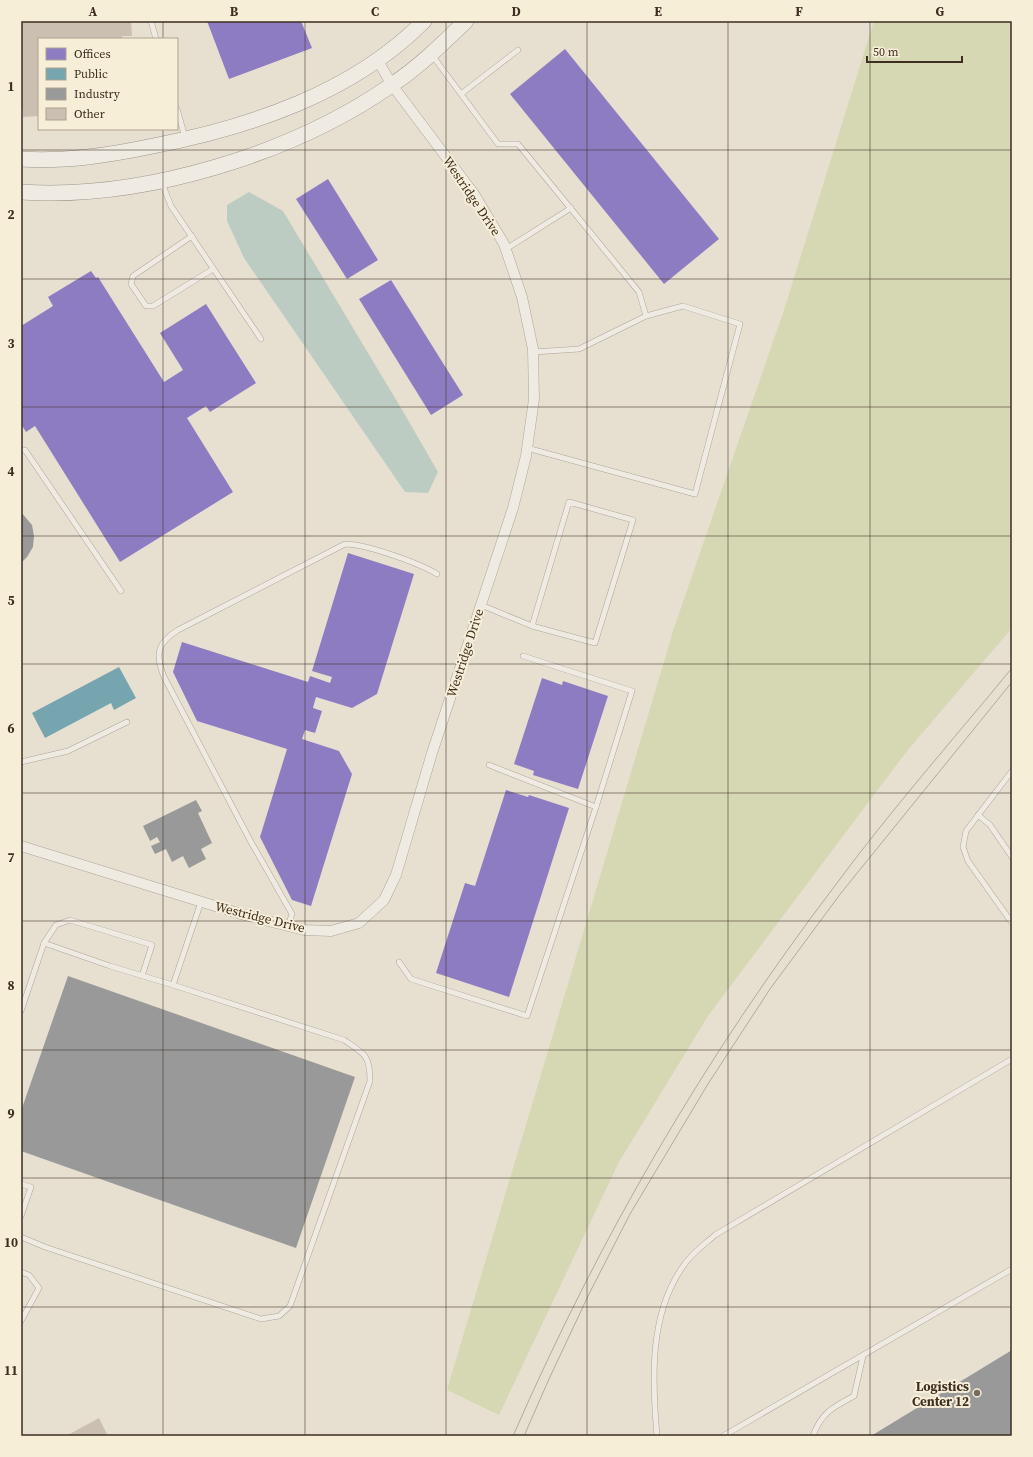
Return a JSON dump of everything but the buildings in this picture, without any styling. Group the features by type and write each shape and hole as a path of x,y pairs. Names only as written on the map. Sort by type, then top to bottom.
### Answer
{"main road":[{"path":"21,159 46,161 112,154 186,140 263,118 321,92 378,61 424,21"},
{"path":"21,192 47,194 116,188 161,180 240,161 335,119 392,85 432,54 466,21"}],"street":[{"name":"Westridge Drive","path":"21,846 201,902 304,930 331,931 359,923 384,900 396,874 432,753 512,508 527,448 534,399 533,352 522,297 506,249 474,194 392,85 378,61"}],"lane":[{"path":"151,21 156,38"},
{"path":"461,94 518,50"},
{"path":"432,54 498,144 518,144 571,208 639,292 646,316"},
{"path":"178,112 186,140"},
{"path":"161,180 171,206 261,339"},
{"path":"506,249 571,208"},
{"path":"192,236 133,276 131,284 146,306 153,306 213,269"},
{"path":"527,448 695,494 740,324 683,306 646,316 578,350 533,352"},
{"path":"21,450 25,450 121,591"},
{"path":"480,605 532,626 595,643 633,520 569,502 532,626"},
{"path":"288,926 292,914 251,842 164,677 158,654 161,644 169,635 178,630 345,544 362,547 426,567 437,574"},
{"path":"399,962 411,978 527,1016 596,807 632,691 523,656"},
{"path":"21,762 68,751 127,722"},
{"path":"489,765 596,807"},
{"path":"1012,771 966,831 964,847 968,861 1012,923"},
{"path":"978,815 990,825 1012,857"},
{"path":"173,985 201,902"},
{"path":"21,1011 44,943 56,925 70,920 152,945 142,976"},
{"path":"21,1237 45,1247 261,1319 278,1316 290,1306 370,1081 370,1064 360,1051 344,1040 142,976 44,943"},
{"path":"657,1436 655,1344 663,1307 670,1287 685,1263 715,1234 1012,1059"},
{"path":"21,1184 31,1187 21,1216"},
{"path":"723,1436 1012,1269"},
{"path":"21,1272 29,1275 39,1288 21,1321"},
{"path":"813,1436 819,1421 830,1408 854,1396 863,1356"}],"green space":[{"path":"874,21 1012,21 1012,628 907,751 708,1016 619,1162 499,1415 447,1390 674,628 785,307"}],"shaded area":[{"path":"249,192 283,211 404,413 438,472 428,493 405,492 244,258 227,221 227,205"}],"tram line":[{"path":"513,1436 581,1291 618,1221 657,1152 741,1017 786,952 855,859 1012,668"},
{"path":"524,1436 589,1294 630,1214 708,1084 770,989 841,893 1012,682"}],"place":[{"name":"Logistics Center 12","path":"977,1393"}]}
